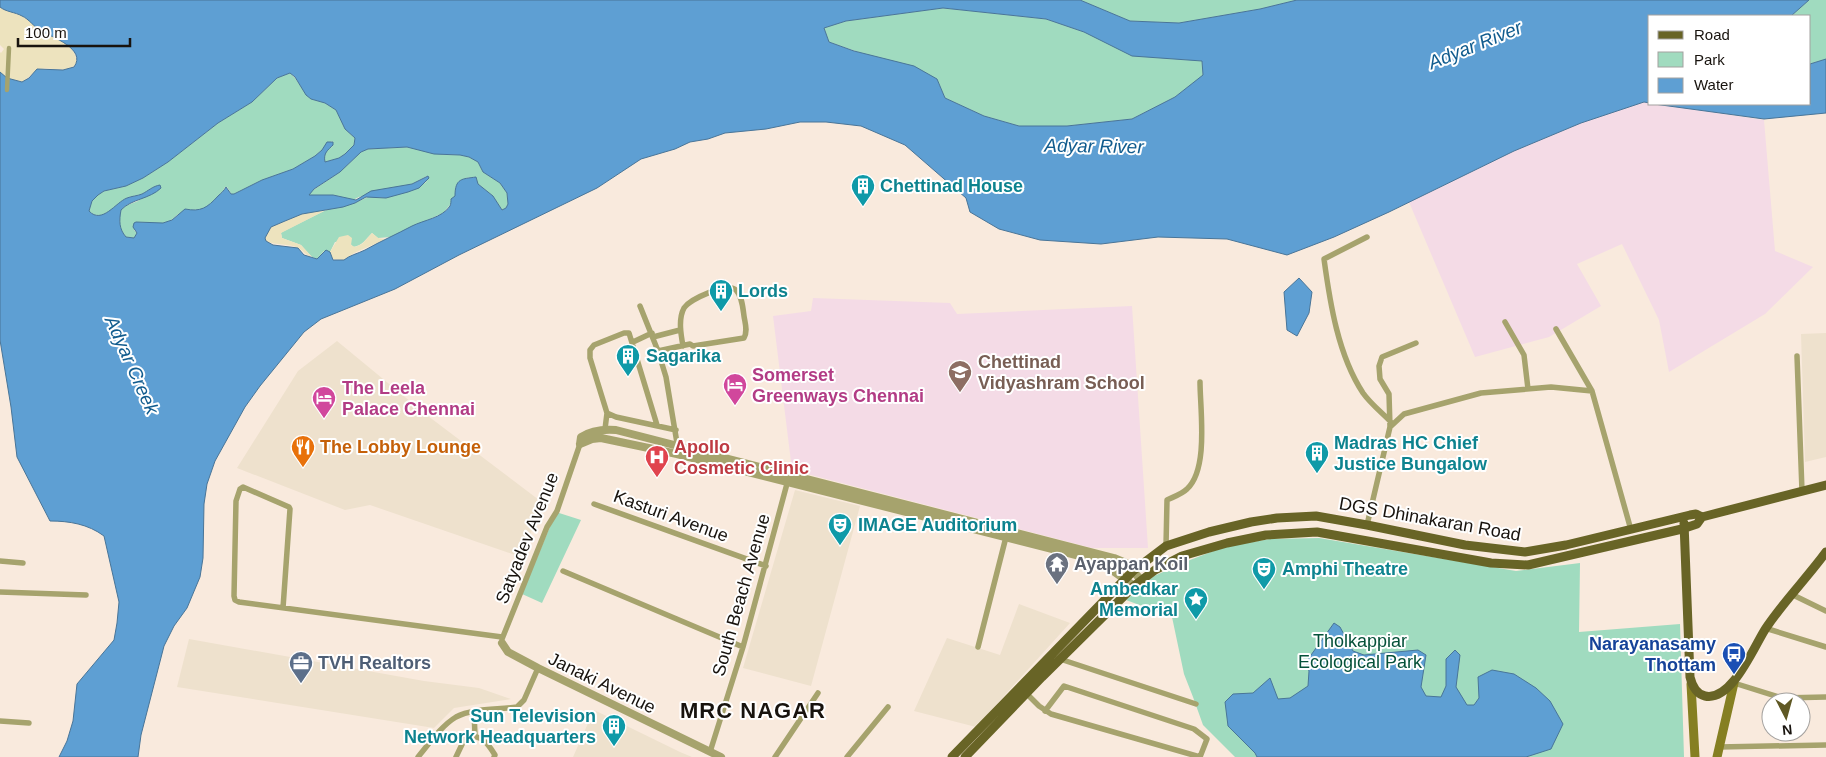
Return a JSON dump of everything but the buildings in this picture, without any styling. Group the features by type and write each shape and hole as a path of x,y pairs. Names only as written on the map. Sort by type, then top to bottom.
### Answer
{"main road":[{"name":"DGS Dhinakaran Road","path":"965,757 1026,693 1137,583 1155,570 1182,556 1227,543 1266,535 1317,532 1491,563 1528,565 1684,528 1697,524 1702,517 1826,485"},
{"name":"DGS Dhinakaran Road","path":"952,757 1133,571 1166,546 1210,532 1251,522 1277,518 1316,516 1465,546 1525,552 1631,530 1696,514 1702,517"},
{"path":"1684,517 1689,667 1695,757"},
{"path":"1717,757 1734,683 1766,628 1826,552"},
{"path":"1691,684 1700,694 1713,697 1734,683"}],"street":[{"path":"7,90 9,48"},
{"path":"1367,237 1324,259 1332,310 1345,356 1363,392 1390,424"},
{"path":"658,351 683,346 690,344 693,346 744,338 746,332 742,302 736,291 729,287 717,290 692,301 684,308 680,330 683,346"},
{"path":"640,306 666,377 678,450"},
{"path":"1505,322 1524,355 1528,389"},
{"path":"1556,329 1592,391 1631,530"},
{"path":"633,342 652,335 680,330"},
{"path":"605,429 607,413 590,358 590,350 594,346 628,332 633,342 657,425"},
{"path":"1367,525 1390,424 1389,394 1380,379 1379,366 1382,357 1416,343"},
{"path":"1797,356 1802,491"},
{"path":"1166,546 1166,500 1188,489 1198,471 1202,457 1200,382"},
{"path":"1390,424 1404,414 1481,392 1551,387 1592,391"},
{"path":"607,413 616,417 676,430"},
{"path":"580,444 581,437 589,432 605,429 616,430 678,450 920,512 1114,558 1126,563 1133,571 1137,583"},
{"path":"580,444 592,439 601,438 678,450"},
{"name":"Satyadev Avenue","path":"502,640 547,527 557,511 580,444"},
{"name":"South Beach Avenue","path":"710,752 766,566 787,478"},
{"path":"283,608 290,509 243,487 240,489 236,501 234,598 240,602 502,640"},
{"name":"Kasturi Avenue","path":"594,504 766,566"},
{"path":"920,512 1102,563 1125,579 1137,583"},
{"path":"978,647 1006,537"},
{"path":"0,561 24,563"},
{"path":"563,571 743,647"},
{"path":"0,592 86,595"},
{"path":"1791,594 1826,611"},
{"path":"1766,628 1826,646"},
{"name":"Janaki Avenue","path":"502,640 508,652 721,757"},
{"path":"1060,659 1196,704"},
{"path":"418,757 450,721 456,717 474,712 512,708 520,704 524,700 538,668"},
{"path":"1734,683 1782,698 1826,697"},
{"path":"1026,693 1045,710 1051,714 1200,757 1207,739 1194,729 1064,686 1045,710"},
{"path":"775,757 818,693"},
{"path":"847,757 888,707"},
{"path":"474,712 475,736"},
{"path":"0,721 29,723"},
{"path":"456,757 466,736 475,736 487,742 495,755 494,757"},
{"path":"1719,747 1826,745"}],"shaded area":[{"path":"1644,102 1648,103 1648,105 1664,105 1764,120 1775,251 1813,267 1765,314 1669,372 1659,320 1622,244 1577,264 1601,306 1549,337 1475,357 1409,202 1514,151 1581,123"},
{"name":"Chettinad Vidyashram School","path":"813,298 950,303 957,314 1132,306 1148,548 1092,548 792,470 773,316 811,311"},
{"path":"1826,333 1826,457 1805,462 1801,334"},
{"path":"337,341 428,416 543,503 521,557 370,505 345,510 237,468 298,371"},
{"path":"795,490 860,506 811,686 743,668"},
{"path":"1019,604 1070,623 976,727 914,711 947,638 1000,655"},
{"name":"TVH Realtors","path":"189,639 424,681 479,688 511,699 454,708 434,728 177,687"},
{"path":"594,710 680,752 692,757 573,757"}],"green space":[{"path":"1080,0 1297,0 1260,9 1179,23 1130,21"},
{"path":"1809,0 1826,0 1826,59 1811,64 1811,15 1792,15"},
{"path":"943,8 1046,19 1084,32 1182,59 1202,61 1203,76 1175,97 1132,119 1067,126 1019,126 984,116 945,98 937,79 829,42 824,28 846,21"},
{"path":"290,73 311,99 325,103 336,110 345,129 355,138 354,145 345,154 325,162 324,156 328,148 332,147 332,141 315,156 293,169 262,180 232,195 227,187 225,187 212,202 203,208 180,213 164,223 140,222 134,230 137,233 134,238 126,237 122,231 120,221 121,210 125,206 138,201 157,185 144,193 128,197 104,214 94,215 89,211 92,201 98,195 104,191 126,186 143,178 168,162 218,123 252,102 277,78"},
{"path":"407,147 446,155 460,155 478,162 483,172 500,183 507,193 508,204 506,208 502,210 493,196 478,184 476,177 466,178 455,188 455,196 443,213 391,237 378,238 372,233 361,244 353,247 350,243 335,242 330,252 324,251 317,259 312,257 301,245 282,238 282,232 328,209 355,203 370,196 382,198 425,183 429,178 427,176 412,184 353,200 333,195 309,195 309,193 340,172 361,152 368,149"},
{"path":"556,512 581,520 542,603 522,594"},
{"name":"Tholkappiar Ecological Park","path":"1319,538 1516,571 1580,563 1579,632 1680,624 1684,757 1235,757 1203,725 1184,674 1172,617 1126,600 1154,576 1224,547 1270,539"}],"sand":[{"path":"0,7 21,15 39,30 64,43 76,57 76,64 68,69 39,70 22,82 7,78 0,72 0,52 4,49 0,45"},
{"path":"328,209 281,233 282,238 301,245 312,257 294,246 274,244 266,241 265,238 271,227 302,214"},
{"path":"372,233 378,238 385,239 344,260 332,259 330,252 339,237 348,235 352,238 351,245 355,247 362,244"}],"water":[{"path":"0,0 1080,0 1130,21 1179,23 1260,9 1297,0 1809,0 1792,15 1648,15 1648,103 1644,102 1581,123 1514,151 1389,212 1334,237 1287,255 1227,239 1158,237 1101,244 1040,240 999,229 970,212 966,198 905,145 861,126 826,122 800,122 766,129 725,133 708,139 690,142 675,149 641,159 597,188 459,255 395,289 321,319 304,332 245,407 215,461 207,484 204,504 203,558 200,577 187,608 174,626 164,646 141,735 138,757 59,757 67,741 73,721 77,684 114,640 119,602 104,536 78,524 50,521 17,457 0,340 0,72 7,78 22,82 29,78 37,69 63,70 74,67 77,61 76,55 66,44 41,31 25,17 0,7","holes":["943,8 1046,19 1084,32 1132,56 1202,61 1203,75 1175,97 1132,119 1067,126 1019,126 984,116 945,98 937,79 914,66 854,51 829,42 824,28 846,21","290,73 295,77 306,95 336,110 345,129 355,138 354,145 345,154 325,162 325,154 333,145 333,142 327,142 315,156 293,169 262,180 234,194 231,194 226,187 210,204 203,208 195,210 185,209 172,220 163,223 136,222 133,227 137,233 134,238 126,237 122,231 120,221 121,210 130,203 157,192 161,188 160,185 142,194 123,200 104,214 94,215 89,211 92,201 98,195 104,191 126,186 143,178 168,162 218,123 252,102 277,78","407,147 434,154 460,155 478,162 483,172 500,183 507,193 508,204 506,208 502,210 493,196 478,184 476,177 467,178 460,180 456,186 455,196 451,199 447,210 344,260 333,260 330,252 326,250 317,259 304,255 298,248 273,245 266,241 265,238 271,227 302,214 343,207 366,197 386,198 419,188 429,178 428,176 412,184 371,191 356,200 333,195 309,195 314,189 340,172 361,152 368,149"]},
{"path":"1826,59 1826,113 1764,119 1661,105 1811,105 1811,64"},
{"path":"1299,278 1312,292 1309,313 1297,336 1287,330 1284,292"},
{"path":"1334,623 1340,627 1353,651 1364,655 1418,650 1426,655 1421,687 1426,696 1441,697 1446,686 1446,659 1455,650 1460,655 1456,687 1467,705 1474,705 1479,698 1478,677 1492,670 1514,674 1536,688 1550,701 1563,724 1551,749 1526,757 1257,757 1228,726 1225,702 1233,694 1253,693 1270,678 1278,699 1290,698 1308,686 1309,671 1306,662"}],"place":[{"name":"Chettinad House","path":"863,207"},
{"name":"Lords","path":"721,312"},
{"name":"Sagarika","path":"628,377"},
{"name":"Chettinad Vidyashram School","path":"960,393"},
{"name":"Somerset Greenways Chennai","path":"735,406"},
{"name":"The Leela Palace Chennai","path":"324,419"},
{"name":"The Lobby Lounge","path":"303,468"},
{"name":"Madras HC Chief Justice Bungalow","path":"1317,474"},
{"name":"Apollo Cosmetic Clinic","path":"657,478"},
{"name":"IMAGE Auditorium","path":"840,546"},
{"name":"Ayappan Koil","path":"1057,585"},
{"name":"Amphi Theatre","path":"1264,590"},
{"name":"Ambedkar Memorial","path":"1196,620"},
{"name":"Narayanasamy Thottam","path":"1734,675"},
{"name":"TVH Realtors","path":"301,684"},
{"name":"Sun Television Network Headquarters","path":"614,747"}],"district":[{"name":"MRC NAGAR","path":"753,710"}],"water label":[{"name":"Adyar River","path":"1475,45"},
{"name":"Adyar River","path":"1094,146"},
{"name":"Adyar Creek","path":"132,365"}]}
